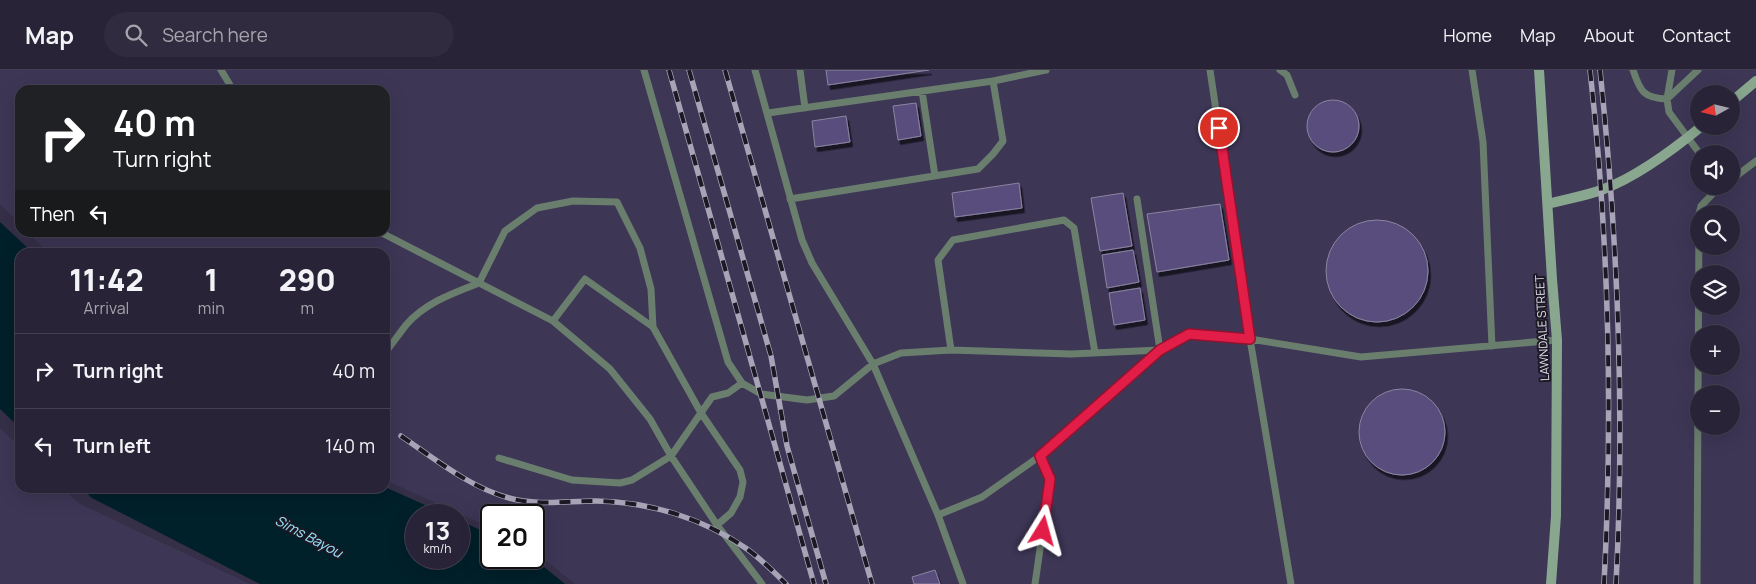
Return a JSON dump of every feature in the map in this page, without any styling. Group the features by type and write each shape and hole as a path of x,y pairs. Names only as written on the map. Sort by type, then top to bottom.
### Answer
{"main road":[{"name":"LAWNDALE STREET","path":"1539,70 1557,340 1556,516 1551,584"},
{"path":"1740,94 1756,81"},
{"path":"1548,204 1611,186 1636,172 1691,135"}],"lane":[{"path":"221,70 230,85"},
{"path":"644,70 728,362 742,383 761,394 807,400 834,396 873,364 901,353 951,350 1071,354 1160,350"},
{"path":"755,70 802,240 812,263 873,364 938,515 963,584"},
{"path":"800,70 805,108"},
{"path":"768,113 993,81 1046,70"},
{"path":"1210,70 1250,339 1291,584"},
{"path":"1280,70 1287,75 1295,95"},
{"path":"1472,70 1483,142 1492,346"},
{"path":"1632,70 1640,90 1654,99 1667,99 1698,70"},
{"path":"1672,70 1667,99 1669,112 1694,145"},
{"path":"790,199 978,169 1003,141 993,81"},
{"path":"922,91 935,176"},
{"path":"1740,173 1756,161"},
{"path":"1702,205 1711,195"},
{"path":"1137,199 1160,350"},
{"path":"390,346 407,324 432,303 456,291 479,283 505,231 537,208 573,201 617,202 640,248 651,288 653,327"},
{"path":"951,350 938,260 953,240 1064,220 1074,228 1095,353"},
{"path":"390,237 553,321 610,369 650,419 671,456 716,525 762,584"},
{"path":"1696,584 1699,255"},
{"path":"553,321 585,279 653,327 701,413 740,470 743,482 740,497 731,513 716,525"},
{"path":"938,515 982,497 1040,456 1160,350 1189,334 1250,339 1361,357 1557,340"},
{"path":"499,458 572,480 620,482 638,478 671,456 712,397 728,393 742,383"},
{"path":"1035,584 1050,479 1040,456"}],"shaded area":[{"path":"0,70 1756,70 1756,584 575,584 545,560 545,504 480,504 480,523 470,518 470,504 438,504 390,482 390,248 44,248 32,237 390,237 390,85 15,85 15,219 0,204"},
{"path":"0,428 15,442 15,493 68,493 80,504 250,584 0,584"}],"water":[{"path":"0,222 28,248 15,248 15,423 0,409"},
{"name":"Sims Bayou","path":"390,489 423,504 405,504 405,569 470,569 470,525 480,530 480,569 545,568 565,584 260,584 92,498 86,493 390,493"}],"building":[{"path":"826,70 929,70 828,85"},
{"path":"1333,100 1347,104 1355,112 1359,126 1355,140 1347,148 1333,152 1319,148 1311,140 1307,126 1311,112 1319,104"},
{"path":"916,103 921,136 898,140 893,106"},
{"path":"846,116 850,142 815,147 812,121"},
{"path":"1019,183 1022,208 955,217 952,193"},
{"path":"1123,193 1132,246 1100,251 1091,198"},
{"path":"1220,204 1229,260 1157,272 1147,214"},
{"path":"1377,220 1387,221 1406,228 1420,242 1427,261 1427,281 1420,300 1406,314 1387,321 1377,322 1367,321 1348,314 1334,300 1327,281 1326,271 1327,261 1334,242 1348,228 1367,221"},
{"path":"1133,250 1139,282 1107,288 1102,255"},
{"path":"1140,288 1145,320 1114,325 1109,293"},
{"path":"1402,389 1418,392 1426,396 1438,408 1442,416 1445,432 1442,448 1438,456 1426,468 1418,472 1402,475 1386,472 1378,468 1366,456 1362,448 1359,432 1362,416 1366,408 1378,396 1386,392"},
{"path":"935,570 940,584 914,584 912,577"}],"railway":[{"path":"669,70 814,584"},
{"path":"689,70 771,356 787,446 826,584"},
{"path":"725,70 872,584"},
{"path":"1590,70 1601,198 1608,327 1607,520 1604,584"},
{"path":"1600,70 1615,262 1620,391 1619,520 1616,584"},
{"path":"401,436 466,480 509,498 531,502 616,502 656,508 694,520 747,549 786,584"}],"route":[{"path":"1043,531 1050,479 1040,456 1160,350 1189,334 1250,339 1219,128"}]}
